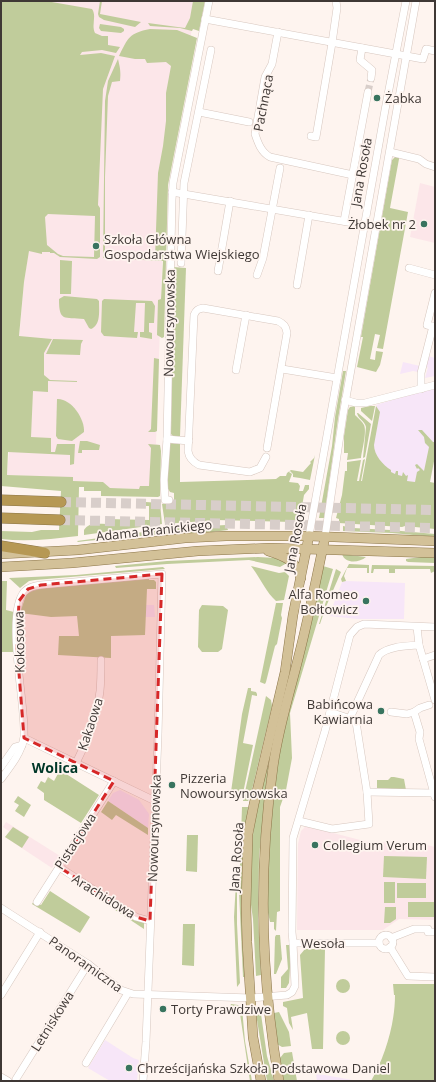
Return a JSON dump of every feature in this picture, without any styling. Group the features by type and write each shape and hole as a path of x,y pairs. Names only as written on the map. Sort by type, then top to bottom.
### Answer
{"highway":[{"path":"1,500 60,502"},
{"path":"1,518 60,520"},
{"path":"1,546 45,553"}],"main road":[{"name":"Adama Branickiego","path":"1,554 45,553 93,549 199,537 309,536 435,540"},
{"name":"Jana Rosoła","path":"260,1081 253,1037 250,998 246,906 248,834 285,672 293,615 309,536"},
{"name":"Jana Rosoła","path":"279,1081 267,997 263,913 264,851 273,766 285,704 300,654 325,537"},
{"name":"Adama Branickiego","path":"259,548 288,558 297,567 301,579"},
{"name":"Adama Branickiego","path":"1,567 61,564 198,551 259,548 307,548 435,553"}],"street":[{"name":"Nowoursynowska","path":"169,500 165,500 164,480 167,439 172,192 209,1"},
{"path":"311,136 316,137 324,99 322,96 332,42 337,8 336,1"},
{"name":"Jana Rosoła","path":"309,536 406,1"},
{"name":"Jana Rosoła","path":"325,537 345,400 416,1"},
{"path":"205,19 423,59 426,49 435,51"},
{"name":"Pachnąca","path":"278,32 272,64 265,77 255,134 257,142 263,152 270,157 353,175"},
{"path":"362,48 360,60 372,70 371,78"},
{"path":"181,263 183,193 211,50"},
{"path":"344,221 368,92"},
{"path":"199,112 249,122"},
{"path":"390,152 419,159 426,164 435,167"},
{"path":"257,275 263,258 280,168"},
{"path":"172,192 365,225"},
{"path":"218,271 230,201"},
{"path":"297,285 309,215"},
{"path":"408,268 435,275"},
{"path":"421,389 421,373 434,326 427,325 435,293"},
{"path":"266,457 260,468 250,472 199,465 190,458 188,451 191,356 194,315 198,308 278,321 285,326 287,333 282,368 267,448"},
{"path":"236,370 246,315"},
{"path":"282,368 337,378"},
{"path":"345,400 356,403 365,403 435,385"},
{"path":"167,439 189,441"},
{"name":"Nowoursynowska","path":"143,1081 148,995 162,574"},
{"name":"Kokosowa","path":"1,779 13,763 23,741 24,717 18,663 16,621 19,601 24,592 32,586 162,574"},
{"path":"293,943 293,838 330,712 349,639 354,629 364,624 435,627"},
{"path":"418,627 419,645 435,700"},
{"path":"350,718 379,654 390,650 419,645"},
{"path":"423,659 435,655"},
{"name":"Kakaowa","path":"76,762 85,743 96,710 100,691 101,660"},
{"path":"391,712 407,714 429,705"},
{"path":"299,821 332,829 369,824 367,792 356,722 350,718 330,712"},
{"path":"367,792 434,795 419,739 420,732 414,712"},
{"path":"1,767 15,748 23,741 76,762 155,801"},
{"name":"Pistacjowa","path":"37,902 114,781"},
{"name":"Arachidowa","path":"59,867 136,917 150,921"},
{"name":"Panoramiczna","path":"1,908 88,964 121,990 128,993 250,998 267,997"},
{"path":"435,932 428,932 428,929 414,929 391,938 393,943 390,947 408,976 435,977"},
{"path":"1,995 40,932"},
{"name":"Wesoła","path":"390,947 385,949 380,946 380,938 384,935 391,938"},
{"name":"Wesoła","path":"267,997 287,995 294,989 293,943 380,943"},
{"name":"Letniskowa","path":"16,1079 88,964"},
{"path":"86,1063 128,993"},
{"path":"1,1077 8,1081"}],"highlighted area":[{"path":"162,574 150,921 136,917 59,867 114,781 24,738 17,647 19,601 28,589 41,585"}],"shaded area":[{"name":"Szkoła Główna Gospodarstwa Wiejskiego","path":"46,1 197,1 165,178 156,444 160,445 158,487 140,486 140,489 110,488 103,482 73,481 73,478 7,475 24,282 30,241 61,98 85,44 44,14"},
{"name":"Żłobek nr 2","path":"420,183 435,187 435,243 410,237"},
{"path":"428,356 435,358 435,376 425,378 428,367 425,368"},
{"path":"403,362 420,366 418,372 413,371 400,374"},
{"path":"435,389 435,456 430,482 397,482 372,451 376,405 418,392"},
{"path":"342,582 405,583 404,619 357,619 329,616"},
{"path":"146,605 154,605 155,617 145,617"},
{"path":"120,790 139,800 149,814 148,828 108,801 113,793"},
{"path":"6,822 60,856 52,868 5,837 10,832 3,827"},
{"path":"306,826 368,842 419,843 435,847 435,920 399,919 383,930 297,930 298,844 301,831"},
{"path":"105,1040 133,1058 139,1060 137,1081 110,1081 88,1068"},
{"path":"316,1074 319,1074 358,1081 317,1081"}],"green space":[{"path":"1,1 46,1 92,9 94,15 95,33 102,36 108,36 108,45 120,47 116,53 102,50 82,52 80,55 101,53 115,56 103,89 98,205 100,208 100,257 97,259 60,257 50,252 42,252 42,254 29,251 24,282 19,336 52,339 44,353 44,375 50,380 77,381 48,381 48,392 33,391 31,437 51,438 51,452 55,452 57,444 75,444 74,464 70,465 70,455 8,452 7,475 73,477 73,481 103,482 110,488 139,489 140,486 149,486 151,448 148,444 160,445 160,496 101,496 101,491 84,491 84,487 79,487 78,536 40,540 11,540 1,539 1,531 32,532 41,530 59,530 61,491 1,486","holes":["48,214 95,216 94,257 63,256 47,245 45,217"]},
{"path":"100,1 102,1 100,14 141,22 135,27 104,20 99,17 98,14"},
{"path":"193,1 205,1 199,31 193,29 192,31 180,28 150,26 148,23 185,28 190,18"},
{"path":"100,24 121,27 124,31 121,33 101,31 99,28"},
{"path":"150,29 177,30 197,38 168,185 164,337 162,338 157,335 158,300 161,299 163,261 103,258 105,101 108,81 118,59 120,81 112,82 108,96 105,177 105,255 108,257 155,259 158,173 166,121 166,93 171,66 166,62 147,63 145,59 119,56 130,37 138,32"},
{"path":"395,157 399,157 399,159 390,208 408,212 383,349 377,348 380,335 375,334 370,359 375,360 376,351 383,352 380,365 376,372 357,367 392,160"},
{"path":"60,260 72,261 71,294 60,294"},
{"path":"173,267 186,268 180,436 174,437 171,434"},
{"path":"64,296 97,299 99,301 99,317 94,327 91,329 89,328 84,319 67,318 62,315 60,312 59,299"},
{"path":"104,299 152,301 155,306 154,323 149,323 149,332 152,333 152,339 140,337 140,332 144,332 145,303 136,303 134,332 138,332 137,338 104,336 101,332 102,301"},
{"path":"53,339 83,340 80,355 46,354"},
{"path":"154,358 159,359 157,431 148,432 151,429"},
{"path":"343,371 346,371 324,518 319,518 332,446 335,417"},
{"path":"57,399 67,402 72,406 82,421 84,432 72,441 58,439 56,436"},
{"path":"355,406 355,415 365,428 364,441 361,458 347,460 348,453 344,453 344,436 348,410 350,407"},
{"path":"375,406 372,421 361,411 361,408"},
{"path":"376,406 380,412 374,449 391,472 395,474 396,471 398,471 398,475 402,476 403,472 406,476 408,475 407,481 415,482 417,472 420,470 418,468 417,469 415,465 417,464 424,471 429,447 425,443 424,437 418,430 422,430 433,442 435,442 435,456 430,482 435,483 435,529 339,523 339,519 336,518 342,495 345,471 347,471 347,462 361,460 357,481 359,481 363,460 365,459 362,481"},
{"path":"358,413 371,424 365,457 363,458 366,427"},
{"path":"80,441 87,441 100,445 99,450 82,450 82,453 78,453"},
{"path":"169,443 180,444 180,482 276,479 280,476 286,476 287,473 291,470 303,472 311,463 310,462 315,455 310,480 293,477 293,474 290,471 289,472 292,474 289,482 298,483 300,486 299,491 303,491 305,485 309,485 309,489 304,495 300,518 293,522 217,520 165,524 162,504 174,504 174,493 170,492 167,487"},
{"path":"146,502 160,503 162,524 84,535 84,530 86,527 94,524 106,524 107,519 149,520 149,506 146,506"},
{"path":"226,525 228,530 212,532 77,541 173,528"},
{"path":"343,526 435,534 435,537 343,531"},
{"path":"342,554 366,557 352,562 346,560"},
{"path":"258,557 276,558 287,563 280,567 249,560 116,568 115,566 167,561"},
{"path":"433,557 435,559 435,563 406,561 406,559"},
{"path":"349,564 369,565 369,573 367,573 367,568 347,568 344,576 346,581 342,582 341,579"},
{"path":"372,565 435,566 435,571 431,573 430,569 395,569 395,573 389,573 389,569 374,569 373,573 371,573"},
{"path":"251,566 279,573 285,572 289,576 284,600 276,601 272,597"},
{"path":"323,566 333,569 290,713 292,758 286,790 280,807 280,911 277,912 276,931 274,929 274,922 270,922 267,908 269,843 275,785 281,740"},
{"path":"163,567 165,569 35,580 29,581 20,588 9,578 76,575"},
{"path":"336,569 341,572 319,624"},
{"path":"149,578 149,580 154,580 156,582 156,589 147,589 145,635 111,636 111,658 58,655 59,636 79,636 77,616 51,617 20,613 26,595 33,589"},
{"path":"1,581 7,581 6,610 14,612 13,652 1,652"},
{"path":"276,603 283,603 282,618 277,644 275,646 265,684 260,682"},
{"path":"202,605 223,606 228,610 222,649 218,652 202,652 198,647 199,610"},
{"path":"248,688 251,688 251,691 256,692 257,696 252,695 243,743 253,745 242,798 230,799 242,714"},
{"path":"266,696 271,700 272,706 250,798 248,801 243,801"},
{"path":"267,767 259,857 258,919 261,975 256,976 253,919 250,898 252,845 255,815"},
{"path":"60,770 99,795 81,823 44,800 44,793 37,788 41,781 45,783 48,777 54,781"},
{"path":"391,777 404,779 406,790 377,788 377,780 388,780"},
{"path":"18,796 31,805 24,817 15,811 19,805 14,802"},
{"path":"108,801 148,828 148,835 116,815 112,820 101,812"},
{"path":"242,807 248,807 244,839 242,894 245,977 243,977 239,892"},
{"path":"13,827 29,837 22,848 5,837"},
{"path":"187,835 198,835 197,872 186,871"},
{"path":"384,856 427,857 426,879 383,877"},
{"path":"237,864 237,924 240,983 237,987 234,917"},
{"path":"384,882 395,882 395,903 384,903"},
{"path":"397,883 426,883 426,898 397,898"},
{"path":"50,891 90,917 80,933 32,904 34,901 41,905"},
{"path":"99,896 144,922 144,929 97,898"},
{"path":"408,902 435,902 435,917 408,917"},
{"path":"385,907 396,907 396,919 390,923 384,923"},
{"path":"183,924 195,924 194,966 182,965"},
{"path":"276,935 280,935 282,959 276,974 274,974 275,937"},
{"path":"286,945 290,945 291,951 289,983 286,988 281,988 281,977 288,969"},
{"path":"305,949 325,949 323,1049 312,1049 307,1013 291,1017 293,1030 289,1023 287,1008 283,1006 283,1002 303,998 300,955"},
{"path":"343,979 348,981 350,986 348,991 343,993 338,991 336,986 338,981"},
{"path":"393,984 435,984 435,1081 371,1081 381,1062 391,1029 395,1006"},
{"path":"231,1004 238,1005 242,1008 245,1041 252,1081 250,1081 239,1007 230,1007"},
{"path":"279,1012 289,1032 291,1046 282,1047 277,1044 273,1015 274,1013"},
{"path":"256,1014 261,1014 267,1056 274,1081 267,1081"},
{"path":"343,1031 348,1033 350,1038 348,1043 343,1045 338,1043 336,1038 338,1033"},
{"path":"292,1052 297,1081 283,1081 280,1058 284,1053"}],"tunnel":[{"path":"368,92 371,78"},
{"path":"61,502 435,510"},
{"path":"60,520 435,528"}],"place":[{"name":"Żabka","path":"377,98"},
{"name":"Żłobek nr 2","path":"424,224"},
{"name":"Szkoła Główna Gospodarstwa Wiejskiego","path":"96,246"},
{"name":"Alfa Romeo Bołtowicz","path":"366,601"},
{"name":"Babińcowa Kawiarnia","path":"381,711"},
{"name":"Pizzeria Nowoursynowska","path":"172,785"},
{"name":"Collegium Verum","path":"315,845"},
{"name":"Torty Prawdziwe","path":"163,1009"},
{"name":"Chrześcijańska Szkoła Podstawowa Daniel","path":"129,1068"}],"district":[{"name":"Wolica","path":"55,768"}]}
